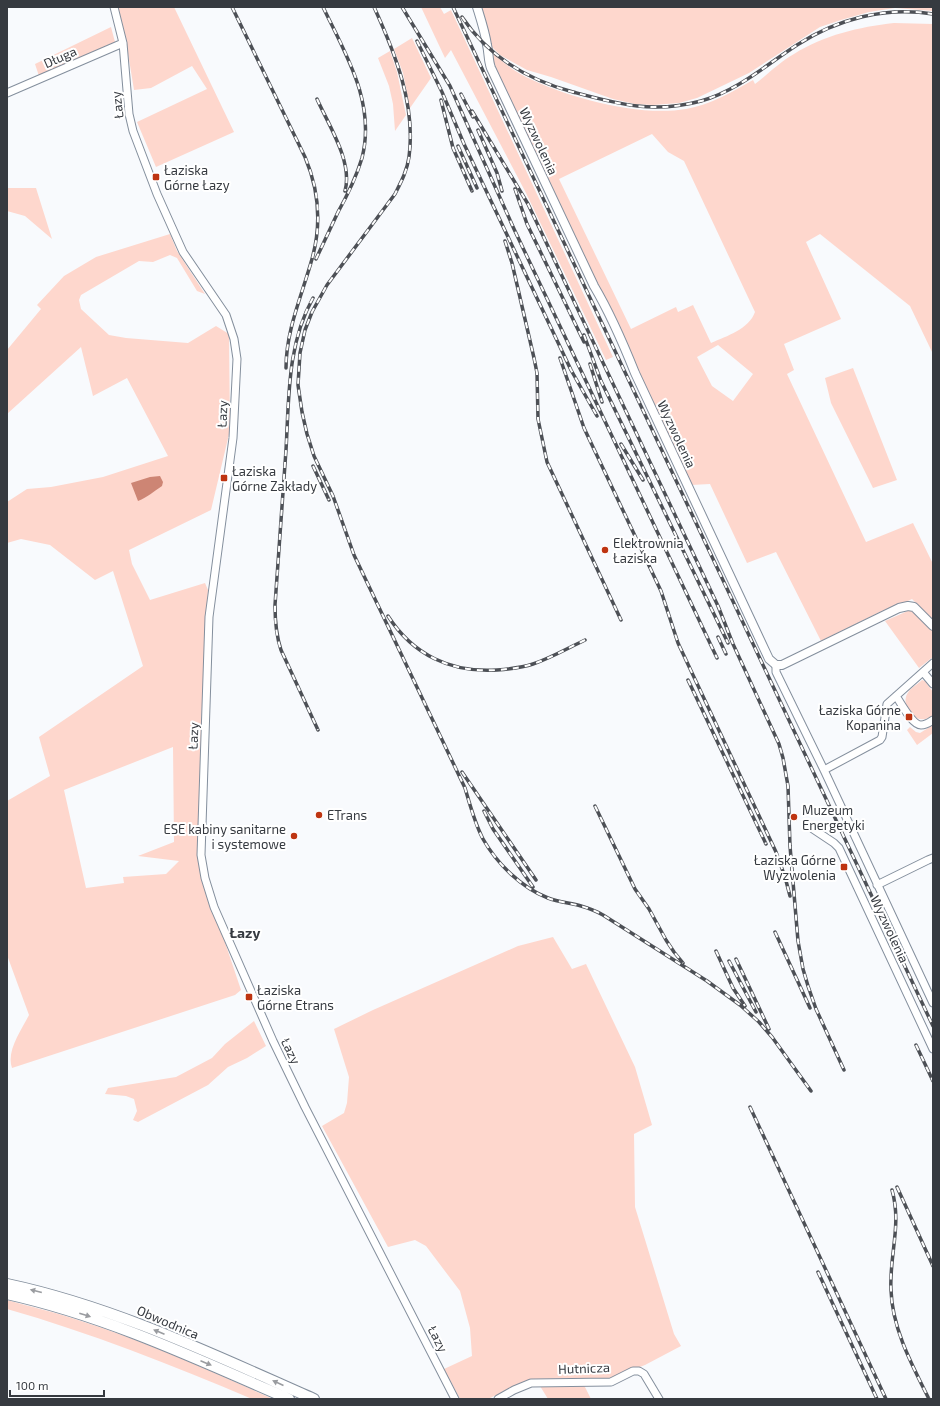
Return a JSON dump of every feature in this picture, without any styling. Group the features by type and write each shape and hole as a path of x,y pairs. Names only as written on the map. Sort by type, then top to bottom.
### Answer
{"main road":[{"name":"Obwodnica","path":"7,1284 60,1297 126,1319 314,1399"},
{"name":"Obwodnica","path":"7,1294 41,1302 106,1322 148,1338 289,1399"}],"street":[{"name":"Łazy","path":"114,7 123,43 129,114 133,131 157,194 183,252 226,315 234,339 237,359 233,438 209,617 201,855 205,878 214,907 273,1041 305,1107 455,1399"},
{"name":"Wyzwolenia","path":"478,7 488,48 488,59 491,68 594,286 622,340 635,373 766,652 776,665 776,672 824,770 933,1003"},
{"name":"Długa","path":"7,93 123,43"},
{"path":"776,665 782,665 899,608 908,606 914,607 933,626"},
{"path":"824,770 880,740 882,737 888,704 933,662"},
{"path":"923,672 933,684"},
{"path":"896,696 914,723 920,726 928,724 933,720"},
{"name":"Wyzwolenia","path":"813,828 834,843 838,848 933,1049"},
{"name":"Wyzwolenia","path":"877,885 933,858"},
{"name":"Hutnicza","path":"498,1399 514,1390 532,1383 611,1382 633,1371 639,1371 644,1374 660,1399"}],"shaded area":[{"path":"117,7 174,7 234,132 156,167 137,122 207,89 192,66 151,88 134,90 126,41"},
{"path":"421,7 440,7 444,14 451,10 613,357 606,360 526,193 451,50 445,58"},
{"path":"479,7 933,7 933,11 895,8 869,12 820,27 749,73 697,98 679,103 653,105 635,104 613,99 527,70 500,55 491,46"},
{"path":"894,23 933,24 933,354 910,306 820,234 806,242 841,319 784,344 794,370 787,374 866,542 913,523 933,564 933,657 919,668 885,621 919,606 912,599 891,609 880,612 821,641 776,552 747,563 710,484 691,485 637,371 621,328 590,270 491,59 491,52 521,75 562,92 604,104 626,108 667,111 695,107 721,98 753,80 755,84 789,57 805,47 817,42 842,33","holes":["652,134 668,152 684,161 755,312 752,318 743,327 730,335 711,343 693,305 678,312 676,307 631,329 559,179","718,345 753,374 733,401 712,386 697,357"]},
{"path":"111,27 115,42 39,76 35,64"},
{"path":"412,38 431,78 410,108 403,73 394,49"},
{"path":"390,51 397,72 406,115 395,131 393,104 389,86 378,58"},
{"path":"7,188 36,188 52,239 25,216 7,211"},
{"path":"170,234 177,251 205,294 197,291 177,258 170,255 153,262 139,261 81,295 79,300 81,309 109,335 126,338 188,343 216,326 229,334 230,430 211,510 129,550 132,564 150,600 205,583 208,590 201,724 198,862 241,990 235,995 12,1068 11,1055 15,1041 29,1015 7,955 7,801 50,776 39,737 143,666 113,571 95,580 50,545 21,539 7,543 7,502 27,489 51,487 103,477 168,456 127,378 93,396 81,347 7,414 7,350 41,309 37,305 64,276 96,257","holes":["173,747 174,842 138,856 179,861 166,874 123,877 124,883 86,888 64,790"]},
{"path":"853,368 897,480 873,488 831,403 825,378"},
{"path":"160,476 163,482 162,486 138,501 131,483 150,477"},
{"path":"922,680 925,681 933,692 933,715 927,719 916,718 907,709 906,703 906,697 909,691"},
{"path":"933,725 933,733 917,745 907,730 910,727 916,732 920,733"},
{"path":"553,937 572,969 586,964 635,1067 652,1125 634,1134 635,1207 674,1334 681,1346 645,1365 611,1378 531,1379 490,1398 460,1399 444,1369 472,1356 470,1328 460,1291 426,1246 415,1240 388,1247 322,1126 344,1113 347,1103 349,1077 334,1029 373,1010 518,946"},
{"path":"254,1021 266,1046 247,1058 228,1067 208,1085 138,1122 133,1120 137,1111 134,1099 126,1096 105,1094 108,1088 176,1077 212,1058 225,1044"},
{"path":"7,1300 69,1317 128,1337 273,1399 252,1399 131,1350 69,1328 7,1309"},
{"path":"584,1385 591,1399 548,1399 540,1386"}],"railway":[{"path":"232,7 305,157 310,169 318,207 315,246 295,313 289,340 286,368"},
{"path":"323,7 349,61 362,99 365,118 365,138 362,158 351,187 337,214"},
{"path":"374,7 396,61 407,99 410,138 409,157 402,181 395,194 327,285 312,312 305,330 300,353 298,385 302,412 314,456 333,496 354,555 465,788 480,833 495,857 520,882 538,894 556,901 584,907 603,915 707,981 740,1005 759,1022 772,1037 811,1091"},
{"path":"402,7 450,86 514,229 717,658"},
{"path":"453,7 933,1026"},
{"path":"462,17 472,31 497,55 510,65 540,81 573,92 621,104 667,107 701,101 727,91 751,77 812,36 845,22 880,13 915,12 933,14"},
{"path":"417,41 571,370 597,416"},
{"path":"461,94 473,117"},
{"path":"317,99 343,156 347,180 345,191"},
{"path":"441,100 453,148 472,191"},
{"path":"472,111 528,204 718,606 733,644 779,744 788,786 790,846 798,941 803,969 816,1009 844,1070"},
{"path":"478,130 497,173 502,191"},
{"path":"458,146 477,188"},
{"path":"515,189 527,224 584,342"},
{"path":"316,259 339,210"},
{"path":"505,241 512,263 537,373 538,419 547,462 621,620"},
{"path":"313,298 304,316 298,334 291,372 275,611 277,633 281,650 318,730"},
{"path":"584,335 601,381 728,643"},
{"path":"560,358 584,428 661,591 678,643 776,852 790,896"},
{"path":"590,364 602,402"},
{"path":"621,444 643,480"},
{"path":"313,466 329,500"},
{"path":"388,616 398,630 421,651 449,665 480,670 510,669 533,664 585,640"},
{"path":"718,637 726,654"},
{"path":"688,680 766,844"},
{"path":"462,772 536,880"},
{"path":"595,806 635,889 649,909 666,940 683,963"},
{"path":"484,811 493,829 533,887"},
{"path":"775,932 810,1008"},
{"path":"716,951 733,988 745,1006"},
{"path":"736,959 769,1029"},
{"path":"729,961 756,1012"},
{"path":"916,1045 933,1081"},
{"path":"750,1107 886,1399"},
{"path":"897,1187 933,1266"},
{"path":"892,1190 896,1216 891,1277 892,1304 904,1346 929,1399"},
{"path":"818,1272 877,1399"}],"place":[{"name":"Łaziska Górne Łazy","path":"156,177"},
{"name":"Łaziska Górne Zakłady","path":"224,478"},
{"name":"Elektrownia Łaziska","path":"605,550"},
{"name":"Łaziska Górne Kopanina","path":"909,717"},
{"name":"ETrans","path":"319,815"},
{"name":"Muzeum Energetyki","path":"794,817"},
{"name":"ESE kabiny sanitarne i systemowe","path":"294,836"},
{"name":"Łaziska Górne Wyzwolenia","path":"844,867"},
{"name":"Łaziska Górne Etrans","path":"249,997"}],"district":[{"name":"Łazy","path":"245,932"}]}
